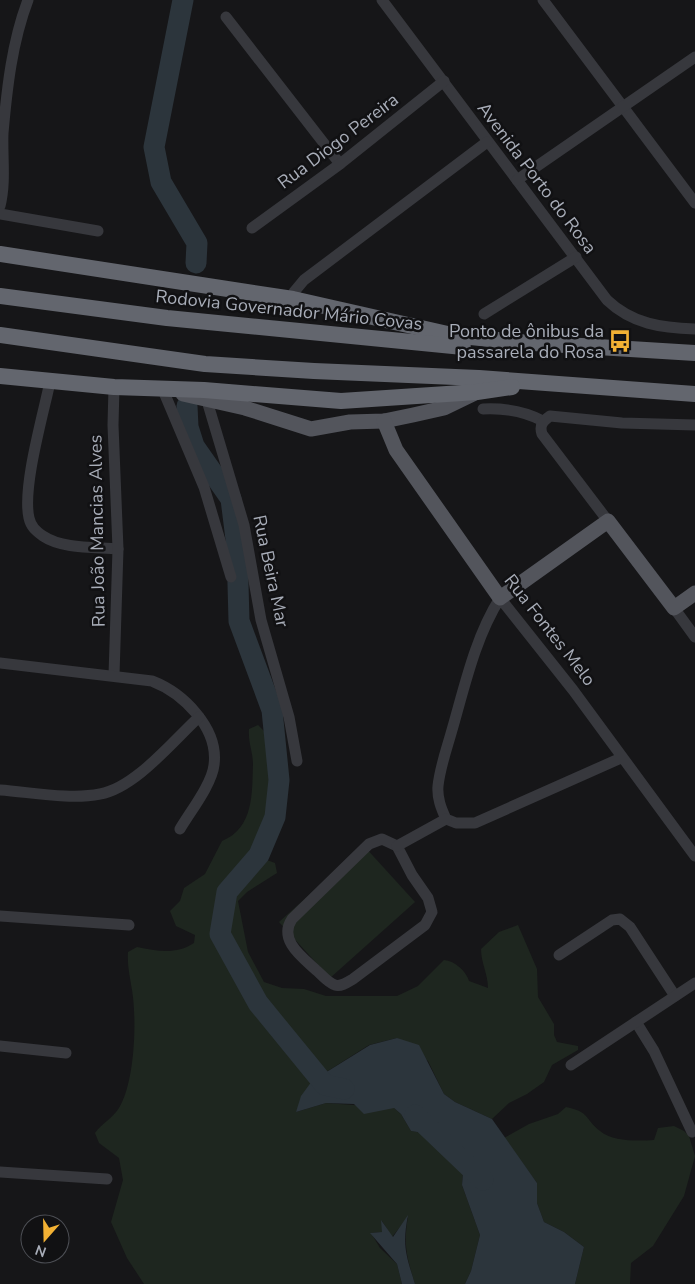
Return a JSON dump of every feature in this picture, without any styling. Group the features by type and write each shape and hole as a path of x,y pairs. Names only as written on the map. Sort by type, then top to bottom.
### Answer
{"highway":[{"path":"0,254 293,299 459,336 695,353"},
{"name":"Rodovia Governador Mário Covas","path":"0,296 167,318 318,334 499,350 695,362"},
{"path":"0,335 206,364 544,382 695,394"},
{"path":"0,376 114,387 341,400 477,392 544,382"}],"main road":[{"path":"187,392 283,419 311,429 350,422 384,421 444,408 477,392"},
{"name":"Rua Fontes Melo","path":"384,421 396,450 500,598"},
{"path":"500,598 608,521 674,608 695,593"}],"street":[{"path":"0,206 3,194 3,134 10,64 19,22 28,0"},
{"name":"Avenida Porto do Rosa","path":"382,0 607,300 621,313 644,324 695,330"},
{"path":"543,0 695,203"},
{"path":"226,18 340,164"},
{"path":"517,180 695,57"},
{"name":"Rua Diogo Pereira","path":"252,228 340,164 444,81"},
{"path":"293,299 294,292 304,280 487,142"},
{"path":"0,214 98,231"},
{"path":"484,314 576,257"},
{"path":"50,382 29,483 29,517 33,529 44,538 62,543 118,549"},
{"name":"Rua João Mancias Alves","path":"114,387 113,425 118,549 114,675"},
{"path":"187,392 204,487 231,577"},
{"name":"Rua Beira Mar","path":"187,392 240,510 253,568 261,620 289,716 297,761"},
{"path":"482,409 499,408 530,415 543,421"},
{"path":"608,521 542,434 543,421 550,416 694,426"},
{"path":"500,598 488,618 468,672 442,769 438,787 440,805 446,819 456,823 475,822 622,758"},
{"name":"Rua Fontes Melo","path":"500,598 574,690 695,856"},
{"path":"674,608 695,638"},
{"path":"0,663 152,681 164,686 182,698 199,717 208,732 214,764 211,777 180,829"},
{"path":"0,790 83,796 101,794 138,774 199,717"},
{"path":"397,846 446,819"},
{"path":"382,840 397,846 432,906 428,920 353,979 341,985 332,984 298,953 287,936 287,926 369,844 382,840"},
{"path":"0,916 129,925"},
{"path":"559,955 612,920 620,919 630,927 675,996"},
{"path":"571,1065 695,983"},
{"path":"636,1022 654,1051 692,1132"},
{"path":"0,1046 66,1052"},
{"path":"0,1172 107,1179"}],"shaded area":[{"path":"258,725 269,736 271,783 268,815 265,831 259,845 251,859 231,882 246,876 264,859 275,863 277,873 247,892 238,901 248,952 264,982 282,988 304,989 326,996 397,996 418,986 444,960 460,967 469,981 488,988 481,949 499,932 518,925 537,969 538,997 554,1024 554,1035 557,1042 578,1046 578,1050 552,1065 544,1082 527,1094 509,1103 492,1119 455,1102 444,1094 428,1061 397,1038 369,1045 312,1081 296,1112 326,1103 394,1108 401,1114 411,1131 449,1137 465,1149 462,1185 480,1235 471,1271 465,1284 415,1284 407,1251 408,1217 392,1237 382,1221 382,1232 371,1233 380,1248 397,1264 402,1284 144,1284 127,1258 111,1222 123,1180 119,1158 99,1143 95,1133 119,1108 124,1097 131,1067 134,1003 128,967 128,952 137,947 159,951 173,951 194,943 195,935 176,926 170,911 180,901 184,888 205,874 222,841 240,828 246,819 251,798 253,775 249,729"},
{"path":"364,846 415,902 330,978 279,922"},
{"path":"397,1038 419,1045 444,1094 455,1102 492,1119 537,1183 537,1203 544,1222 564,1232 584,1247 575,1284 465,1284 471,1271 480,1235 462,1185 465,1149 449,1137 411,1131 401,1114 394,1108 364,1114 354,1104 326,1103 296,1112 301,1096 312,1081 370,1045"},
{"path":"566,1107 583,1113 605,1135 619,1139 654,1140 658,1128 674,1126 689,1136 695,1156 684,1196 653,1246 631,1263 630,1284 575,1284 584,1247 564,1232 544,1222 537,1203 537,1183 504,1138 529,1124 558,1114"},
{"path":"408,1215 405,1243 415,1284 402,1284 397,1264 370,1233 382,1232 381,1220 393,1237"}],"waterway":[{"path":"183,0 154,147 161,182 197,243 196,263"},
{"path":"187,406 188,427 194,446 231,499 237,547 239,621 272,710 279,780 275,817 259,855 227,892 220,934 258,1003 325,1085 344,1089"},
{"path":"415,1115 483,1180"}],"place":[{"name":"Ponto de ônibus da passarela do Rosa","path":"620,341"}]}
